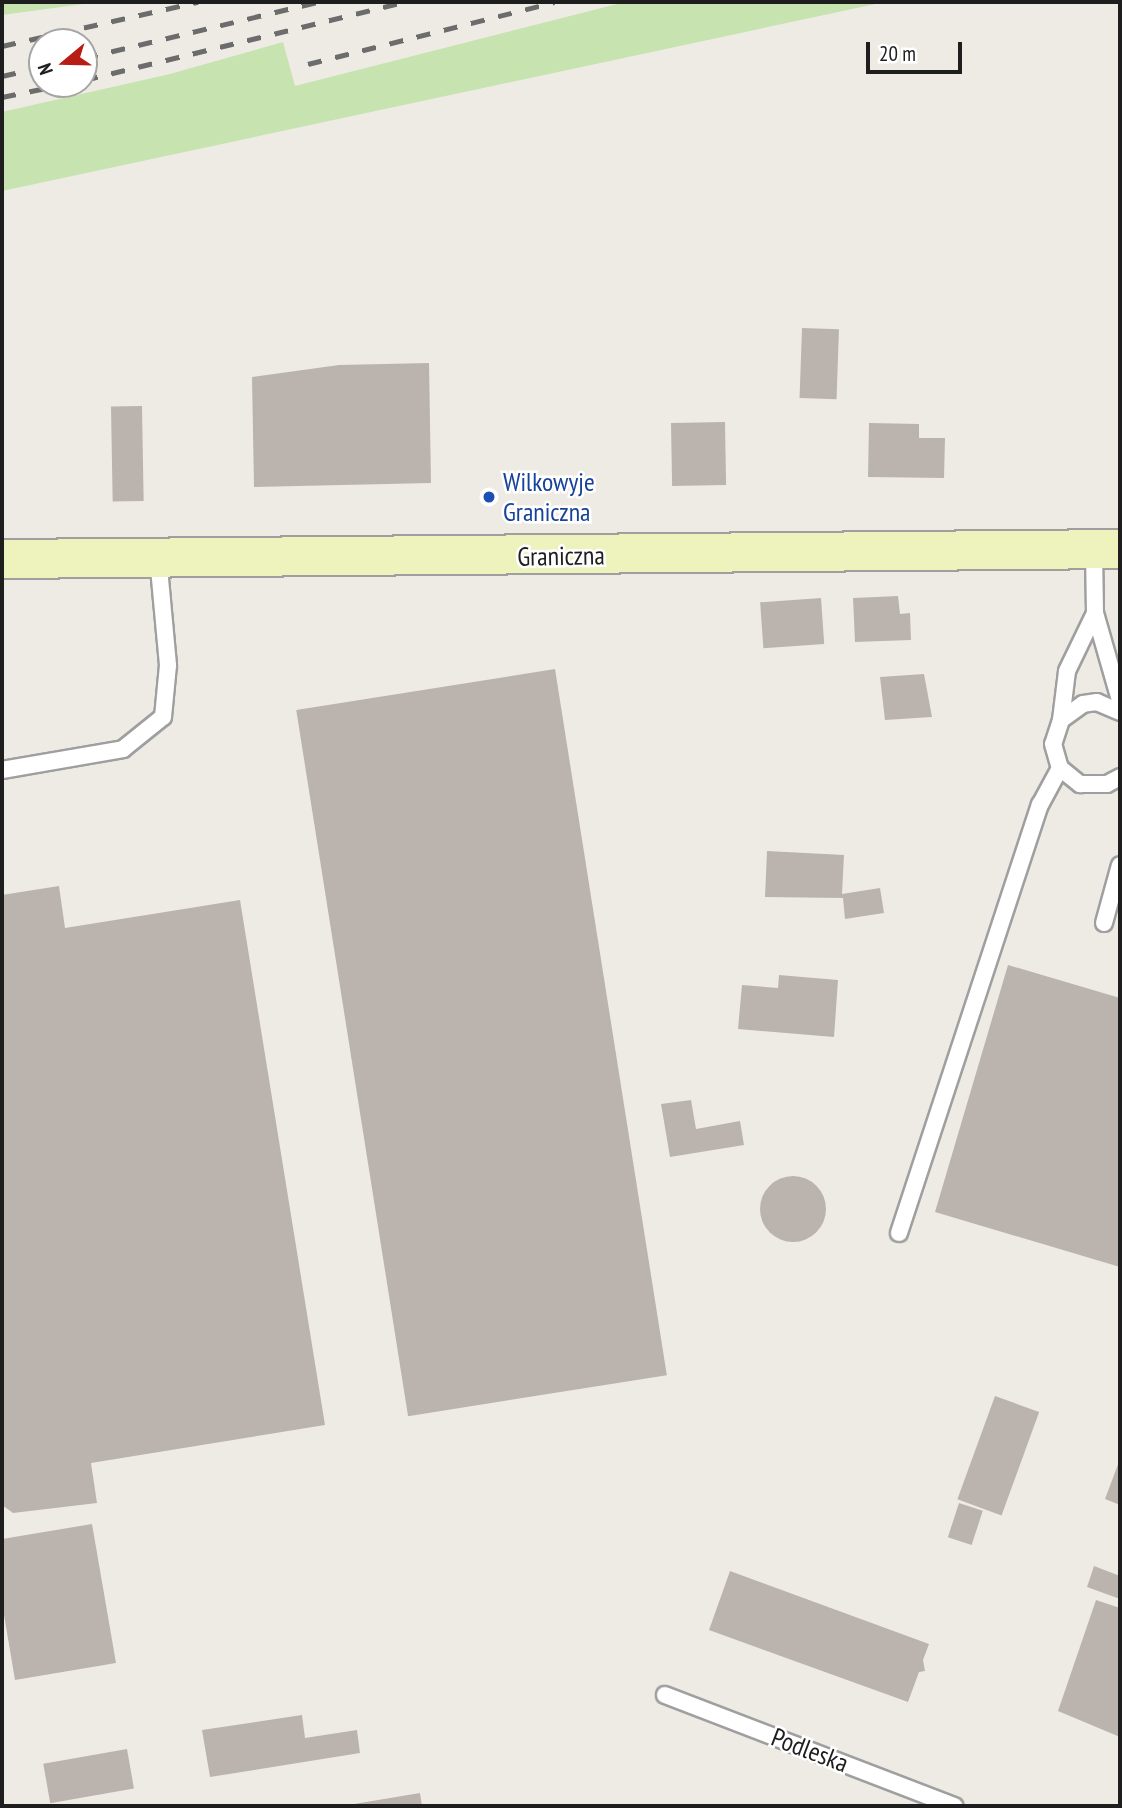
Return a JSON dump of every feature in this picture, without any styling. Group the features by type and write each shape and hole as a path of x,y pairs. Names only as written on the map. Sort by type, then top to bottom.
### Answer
{"street":[{"name":"Graniczna","path":"2,559 1107,550"}],"lane":[{"path":"1107,550 1095,613 1067,671 1061,720 1053,744 1060,768 1069,778 1093,786 1120,777"},
{"path":"2,770 123,749 163,717 168,665 158,558"},
{"path":"1095,613 1120,701"},
{"path":"1061,720 1083,704 1097,702 1120,712"},
{"path":"899,1233 1040,805 1060,768"},
{"path":"1104,923 1120,865"},
{"name":"Podleska","path":"665,1695 954,1806"}],"green space":[{"path":"2,2 98,2 2,15"},
{"path":"625,2 885,2 2,191 2,112 64,98 98,98 98,90 170,74 283,42 295,86"}],"building":[{"path":"802,328 839,329 837,399 800,398"},
{"path":"429,363 431,483 254,487 252,377 339,365"},
{"path":"142,406 144,501 113,502 111,407"},
{"path":"725,422 726,485 672,486 671,423"},
{"path":"869,423 919,424 919,438 945,438 944,478 868,477"},
{"path":"898,596 900,614 910,613 911,640 855,642 853,598"},
{"path":"821,598 824,644 763,648 760,602"},
{"path":"555,669 667,1375 408,1416 296,710"},
{"path":"924,674 932,717 885,720 880,677"},
{"path":"767,851 844,855 842,894 880,888 884,913 845,919 843,898 765,897"},
{"path":"59,886 65,928 240,900 325,1425 91,1463 97,1503 13,1513 2,1505 2,895"},
{"path":"1008,965 1120,998 1120,1267 935,1212"},
{"path":"779,975 838,980 834,1037 738,1029 742,985 778,988"},
{"path":"691,1100 696,1129 740,1121 744,1145 670,1157 661,1104"},
{"path":"793,1176 806,1179 816,1186 823,1196 826,1209 823,1222 816,1232 806,1239 793,1242 780,1239 770,1232 763,1222 760,1209 763,1196 770,1186 780,1179"},
{"path":"995,1396 1039,1412 1002,1515 957,1499"},
{"path":"1120,1459 1120,1505 1105,1499"},
{"path":"959,1503 983,1511 972,1545 948,1537"},
{"path":"92,1524 116,1663 15,1680 2,1603 2,1539"},
{"path":"1094,1566 1120,1576 1120,1599 1087,1587"},
{"path":"730,1571 929,1644 923,1660 925,1671 919,1672 908,1702 709,1630"},
{"path":"1096,1600 1120,1608 1120,1737 1058,1711"},
{"path":"302,1715 305,1738 357,1730 360,1753 210,1777 202,1730"},
{"path":"127,1749 134,1788 50,1803 43,1764"},
{"path":"420,1793 422,1806 348,1806 348,1805"}],"railway":[{"path":"2,46 198,2"},
{"path":"98,55 317,2"},
{"path":"98,77 405,2"},
{"path":"308,64 554,2"},
{"path":"2,76 28,70"},
{"path":"2,97 28,92"}],"place":[{"name":"Wilkowyje Graniczna","path":"489,497"}]}
